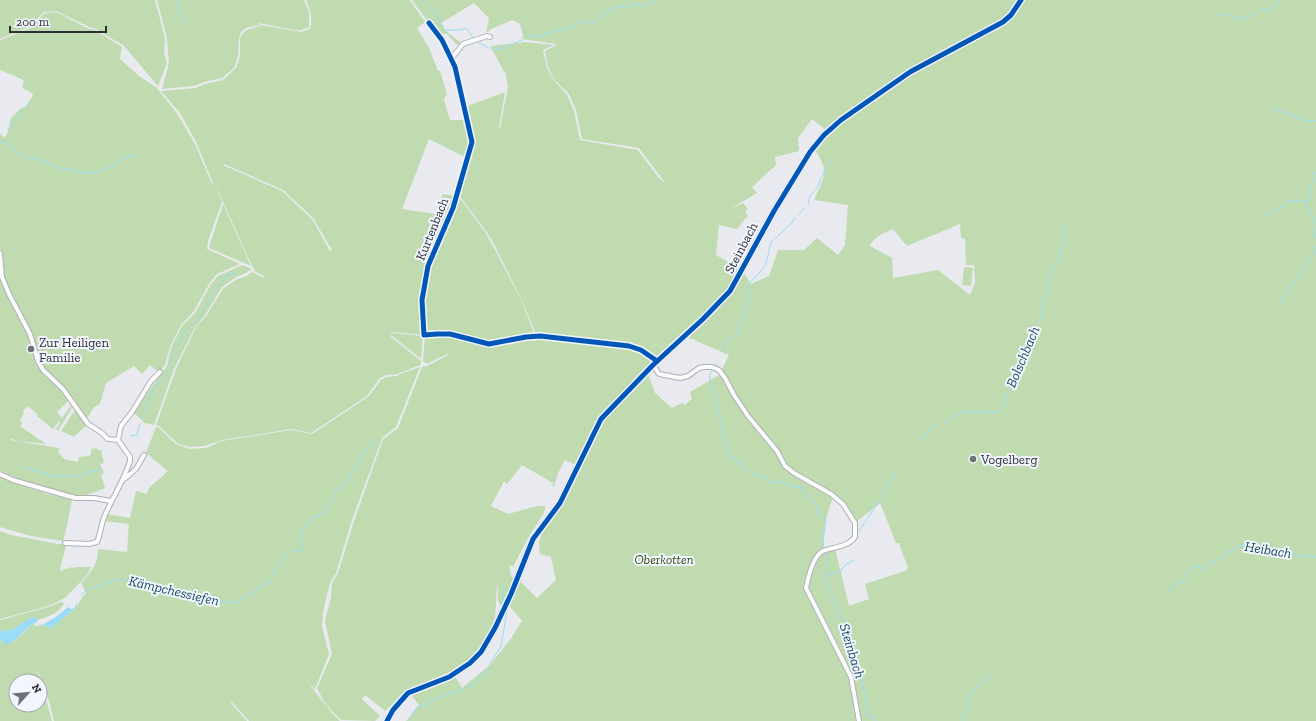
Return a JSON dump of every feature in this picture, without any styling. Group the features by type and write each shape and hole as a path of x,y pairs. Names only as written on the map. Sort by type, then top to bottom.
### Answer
{"street":[{"name":"Steinbach","path":"387,721 392,710 406,695 412,691 440,682 454,675 476,658 487,643 511,594 531,543 558,506 601,419 655,363 703,319 730,291 774,211 819,140 841,120 910,72 1003,22 1011,15 1021,0"},
{"name":"Kurtenbach","path":"429,23 442,40 452,58 472,142 453,208 428,266 422,300 424,335 450,334 489,344 540,336 629,346 642,350 655,363"},
{"path":"452,58 463,44 487,36 490,37"},
{"path":"0,254 2,277 9,294 30,334 38,361 43,370 63,389 88,424 108,439 118,440"},
{"path":"655,363 660,374 676,378 686,377 699,368 712,367 717,369 724,376 736,399 748,416 777,451 786,467 840,502 854,521 856,527 855,537 853,540 835,548 823,551 819,554 808,575 806,588 851,677 859,721"},
{"path":"65,543 89,544 97,542 101,533 104,517 130,461 130,457 118,440 121,426 132,412 151,381 160,372"},
{"path":"122,481 136,469 144,455"},
{"path":"0,474 13,480 76,498 94,498 112,501"}],"green space":[{"path":"0,0 155,0 165,38 164,53 167,63 158,86 124,46 96,29 56,11 44,12 29,27 0,39"},
{"path":"157,0 304,0 309,12 309,27 301,30 295,30 259,23 260,25 301,32 310,29 311,25 311,14 306,0 410,0 425,22 417,28 429,48 438,71 440,71 447,94 444,100 450,120 464,120 464,108 471,143 467,158 429,139 402,209 435,214 443,194 457,196 425,271 421,295 423,335 391,333 423,336 421,359 391,335 390,336 421,361 420,365 397,374 386,375 380,378 367,396 311,433 291,429 223,440 204,446 189,447 177,443 156,425 176,369 196,327 206,316 223,289 237,279 245,277 252,272 264,278 265,277 253,270 255,269 253,268 214,182 222,202 208,241 207,249 240,264 217,274 209,284 194,311 181,325 170,347 165,365 152,383 159,372 150,365 142,374 134,366 106,383 100,404 94,407 86,420 39,360 32,332 4,278 0,247 0,134 5,138 9,129 11,118 22,107 24,108 33,96 32,93 22,88 24,80 0,70 0,41 29,29 45,13 56,12 87,28 95,30 122,47 120,59 139,76 157,88 178,115 195,144 212,184 213,183 196,142 180,113 161,91 195,88 223,80 236,68 240,56 240,38 243,33 247,30 260,26 246,28 241,32 239,38 238,56 234,68 222,78 194,86 162,89 169,63 167,38","holes":["224,164 283,190 313,218 332,250 330,251 312,219 282,191 223,165"]},
{"name":"Oberkotten","path":"412,0 1020,0 1010,14 999,23 909,71 835,122 826,130 812,119 798,138 799,151 775,157 776,165 752,187 757,193 727,211 743,203 748,209 745,212 748,216 737,229 719,225 716,255 742,270 751,284 769,276 778,250 804,250 817,238 838,255 845,245 848,205 814,200 823,179 824,169 814,148 832,129 910,73 1007,20 1023,0 1316,0 1316,721 406,721 419,705 410,693 441,682 454,675 462,688 491,664 512,637 522,621 508,604 518,579 537,598 556,580 551,557 540,554 539,543 541,536 538,532 557,508 600,423 630,388 624,392 599,418 576,465 565,460 558,473 554,487 552,486 553,483 522,465 507,484 504,481 491,506 508,514 537,506 546,506 543,515 529,536 513,567 509,565 511,575 515,581 502,608 498,601 498,584 495,619 488,639 482,648 468,663 450,675 405,691 385,711 365,695 362,699 380,716 375,721 341,720 326,705 317,688 332,654 325,621 331,597 332,583 338,573 354,521 383,439 398,428 422,367 448,355 447,354 427,364 423,361 425,336 449,336 487,345 536,337 564,339 536,334 522,301 495,246 486,231 459,195 460,185 473,142 465,107 505,92 500,128 508,87 506,75 490,46 524,42 554,45 543,50 547,68 553,79 567,95 574,111 580,140 638,150 658,177 666,184 639,148 582,139 576,110 569,94 554,79 548,67 545,51 556,44 522,39 523,35 520,24 512,20 491,29 488,32 486,31 489,21 488,17 474,3 441,23 445,30 461,43 457,45 447,34 441,34 428,22","holes":["960,224 961,238 965,239 966,265 974,265 975,283 970,295 938,270 893,278 892,258 870,246 876,238 893,229 907,246","713,310 685,336 729,355 719,375 690,392 692,399 685,405 682,403 672,408 655,393 647,371 702,316","833,497 842,504 855,523 880,503 896,543 899,543 908,568 905,571 865,584 869,599 849,606 835,548 823,550 825,522"]},
{"path":"459,197 485,232 494,248 521,300 534,333 532,335 489,342 448,332 425,335 426,286 429,269"},
{"path":"223,204 251,266 209,248"},
{"path":"242,265 252,269 236,277 222,287 205,315 195,327 174,369 154,425 145,423 133,412 167,366 171,348 182,326 195,313 211,284 218,276"},
{"path":"964,267 973,268 971,286 962,285"},
{"path":"0,270 32,343 27,345 31,353 34,351 41,369 58,385 69,400 57,412 62,418 72,404 73,406 58,431 56,429 60,423 59,421 53,429 37,416 38,414 27,406 23,411 24,413 20,421 22,423 20,426 46,444 10,440 59,448 58,452 64,459 78,462 79,457 89,456 91,454 91,449 97,448 97,450 101,450 104,463 100,464 104,473 101,475 105,488 82,496 74,496 41,487 0,470"},
{"path":"420,367 396,427 382,438 352,520 336,573 330,583 323,612 322,627 329,654 315,689 307,681 340,721 249,721 231,701 230,702 247,721 54,721 48,698 48,673 39,673 37,668 38,673 8,673 8,713 48,713 48,707 52,721 0,721 0,637 1,641 13,642 34,623 35,626 42,625 51,628 75,608 86,592 81,583 93,568 97,559 98,549 127,552 129,524 104,521 106,514 130,518 136,491 147,494 149,488 168,471 146,453 156,427 176,444 189,449 206,448 222,441 291,430 312,434 368,397 381,380 386,377 397,376"},
{"path":"75,411 87,425 74,437 61,431"},
{"path":"0,475 35,490 72,499 63,541 31,536 0,527"},
{"path":"0,531 11,535 58,544 66,544 60,571 72,567 74,569 76,567 91,567 87,575 66,597 59,601 48,606 0,619"},
{"path":"61,602 64,603 60,609 49,616 38,620 34,617 11,630 0,631 0,620"}],"water":[{"path":"68,607 73,610 51,628 42,625 56,617"},
{"path":"34,617 38,620 36,623 30,626 13,641 5,645 0,638 0,631 11,630"}],"waterway":[{"path":"179,0 177,8 184,23"},
{"path":"424,0 429,8 433,10 445,30 460,30 466,28 473,38"},
{"path":"527,37 542,36 546,33 569,28 582,22 595,22 617,6 628,7 632,4 642,6 651,4 656,0"},
{"path":"1218,14 1246,18 1262,10 1270,10 1282,0"},
{"path":"494,49 503,48 522,40"},
{"path":"477,42 489,48"},
{"path":"8,129 30,102"},
{"path":"1273,108 1303,120 1316,120"},
{"path":"0,142 5,142 28,159 37,158 64,170 72,169 80,173 98,172 113,166 127,157 135,155"},
{"name":"Steinbach","path":"808,204 810,196 817,188 831,159"},
{"path":"1316,172 1313,176 1314,181 1310,184 1311,192 1306,206 1311,213 1316,239"},
{"path":"1267,215 1284,206 1288,201 1307,201"},
{"name":"Steinbach","path":"798,215 804,208"},
{"name":"Steinbach","path":"722,350 727,341 738,333 749,301 749,285 766,264 771,242 791,224 795,218"},
{"name":"Bolschbach","path":"945,423 960,413 966,411 991,413 1001,411 1024,353 1030,349 1030,336 1033,328 1041,318 1041,311 1052,268 1060,257 1066,223"},
{"path":"1280,304 1284,296 1314,255 1316,246"},
{"path":"142,419 155,386 170,372 172,355 181,342 184,332 198,320 218,285 227,276 235,273"},
{"name":"Steinbach","path":"712,370 710,378 716,402 715,405 730,456 742,464 740,466 754,475 765,477 768,481 776,483 778,481 793,487 802,487 808,495 807,498 816,504 817,513 826,519 823,541 824,548"},
{"name":"Bolschbach","path":"919,441 932,427 939,423"},
{"path":"130,436 137,435 140,424"},
{"name":"Kämpchessiefen","path":"81,595 85,591 118,580 131,579 158,589 173,589 223,602 235,603 271,581 277,566 292,550 301,551 301,532 312,518 324,513 336,491 347,484 350,475 355,470 364,452 375,439"},
{"path":"20,466 53,476 77,476 101,469"},
{"name":"Bolschbach","path":"859,531 888,488 890,481 895,476 896,471"},
{"name":"Heibach","path":"1168,591 1172,589 1175,584 1183,581 1192,568 1198,566 1203,569 1206,568 1211,562 1222,558 1227,552 1234,550 1240,545 1248,544 1256,547 1268,548 1286,554 1316,557"},
{"name":"Steinbach","path":"827,553 826,582 828,591 837,605 839,616 845,621 843,631 844,636 847,638 848,648 853,659 859,666 866,701 867,716 875,717 875,721"},
{"name":"Bolschbach","path":"827,575 840,572 845,565 855,560"},
{"path":"502,606 504,586"},
{"name":"Kämpchessiefen","path":"72,610 75,608 77,603"},
{"path":"409,721 417,707 427,704 430,701 438,699 450,692 454,693 475,684 480,677 490,669 490,664 501,646 507,611"},
{"name":"Heibach","path":"963,721 965,711 970,707 966,701 968,697 978,686 993,675"}],"cycle path":[{"path":"387,721 393,710 408,693 449,677 470,663 481,652 495,628 511,594 533,539 560,503 601,419 653,365 703,319 730,291 774,211 810,152 824,135 841,120 910,72 1003,22 1011,15 1021,0"},
{"path":"429,23 442,40 455,67 472,142 453,208 428,266 422,300 424,335 450,334 489,344 540,336 629,346 641,350 657,361"}],"place":[{"name":"Zur Heiligen Familie","path":"31,349"},
{"name":"Vogelberg","path":"973,459"}]}
